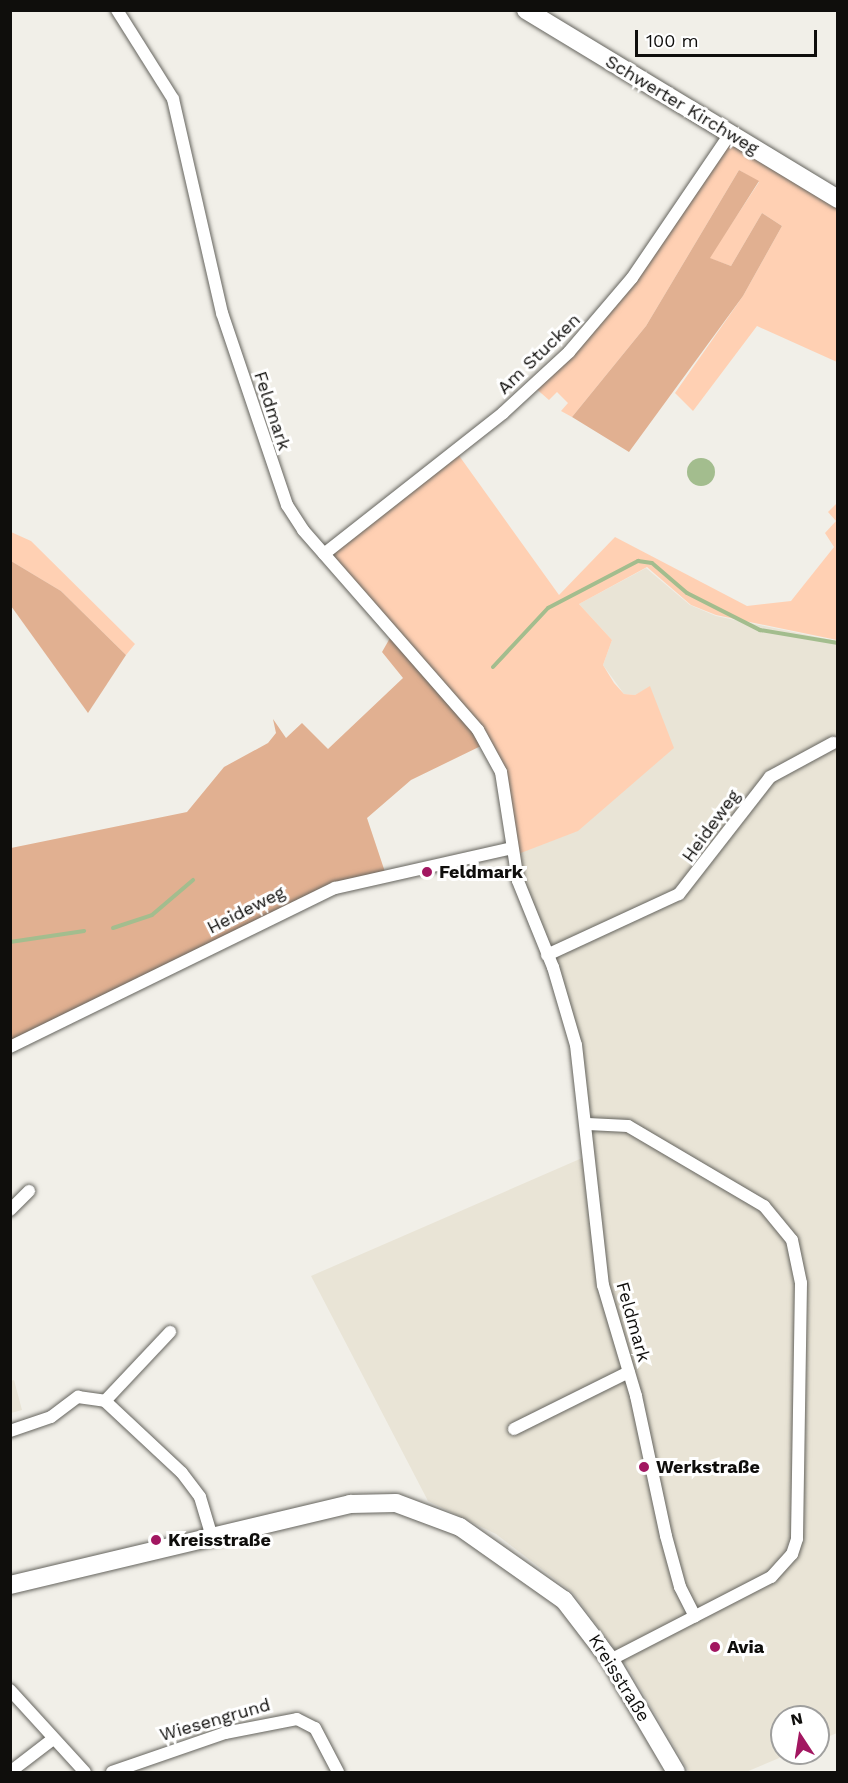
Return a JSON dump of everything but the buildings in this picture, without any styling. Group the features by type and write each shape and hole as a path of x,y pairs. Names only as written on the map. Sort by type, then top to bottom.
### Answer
{"main road":[{"name":"Schwerter Kirchweg","path":"526,10 837,199"},
{"name":"Kreisstraße","path":"10,1586 363,1502 427,1513 498,1549 545,1584 577,1614 610,1660 676,1773"}],"street":[{"name":"Feldmark","path":"117,10 173,99 222,313 266,451 295,519 486,743 505,786 512,848 528,913 547,955 576,1046 588,1124 597,1259 629,1372 666,1536 680,1587 695,1616"},
{"name":"Am Stucken","path":"324,554 503,413 569,352 632,278 730,134"},
{"name":"Heideweg","path":"547,955 679,894 770,777 833,743"},
{"name":"Heideweg","path":"10,1047 335,888 512,848"},
{"path":"588,1124 628,1126 764,1206 782,1222 800,1266 797,1539 783,1568 771,1577 610,1660"},
{"path":"10,1210 29,1191"},
{"path":"105,1401 170,1332"},
{"path":"514,1429 629,1372"},
{"path":"10,1431 51,1417 78,1397 105,1401 182,1473 200,1497 212,1537"},
{"path":"10,1690 85,1773"},
{"name":"Wiesengrund","path":"112,1773 225,1733 297,1719 315,1728 338,1773"},
{"path":"10,1772 53,1738"}],"shaded area":[{"path":"730,134 837,199 837,362 757,326 693,411 675,393 743,296 782,226 762,213 731,266 709,258 759,182 739,170 646,326 572,417 561,411 568,403 557,392 549,400 533,386 598,321"},
{"path":"739,170 759,181 710,258 731,266 762,213 782,226 743,296 629,452 572,417 646,326"},
{"path":"455,450 559,595 615,537 747,606 791,601 834,547 825,533 836,521 828,512 837,503 837,640 716,615 691,605 647,567 579,604 612,640 603,665 614,683 624,694 635,695 650,686 674,748 578,831 513,856 501,772 324,554"},
{"path":"701,458 711,462 715,472 711,482 701,486 691,482 687,472 691,462"},
{"path":"11,532 31,541 135,644 126,655 61,591 11,561"},
{"path":"11,561 61,591 126,655 88,713 11,606"},
{"path":"646,568 690,605 716,616 837,641 837,1733 830,1736 830,1705 770,1705 770,1762 746,1772 689,1772 628,1667 573,1593 496,1534 428,1501 311,1276 589,1155 576,1045 513,856 650,687 635,695 624,694 603,665 612,640 579,604"},
{"path":"390,638 487,743 411,780 367,818 385,872 335,888 11,1047 11,848 187,812 224,767 268,743 276,733 273,719 286,738 302,723 328,749 403,678 382,652"},
{"path":"14,1380 22,1410 11,1413 11,1381"}],"waterway":[{"path":"493,667 548,608 638,561 652,563 687,593 760,630 838,643"},
{"path":"113,928 152,915 193,880"},
{"path":"10,942 84,931"}],"place":[{"name":"Feldmark","path":"427,872"},
{"name":"Werkstraße","path":"644,1467"},
{"name":"Kreisstraße","path":"156,1540"},
{"name":"Avia","path":"715,1647"}]}
